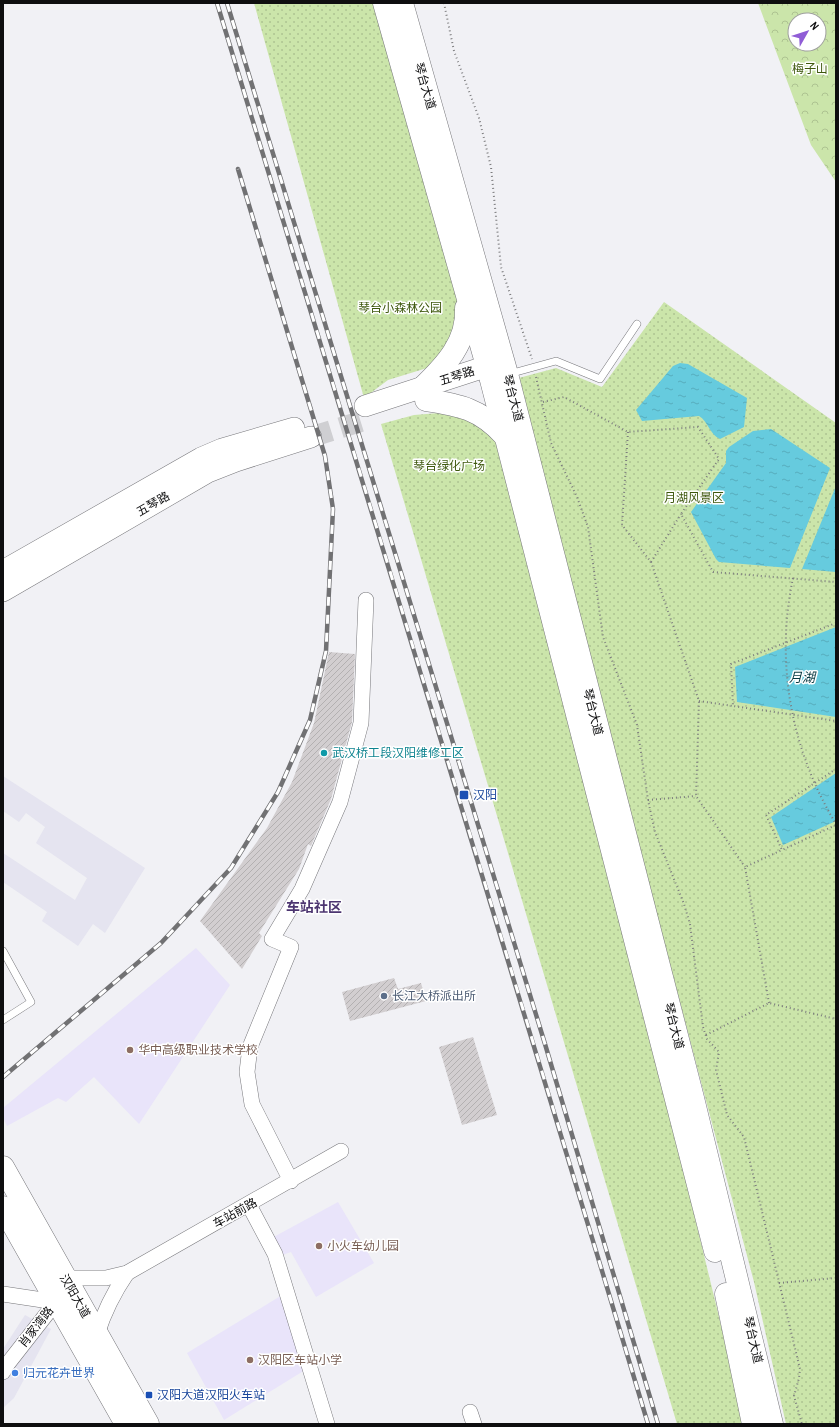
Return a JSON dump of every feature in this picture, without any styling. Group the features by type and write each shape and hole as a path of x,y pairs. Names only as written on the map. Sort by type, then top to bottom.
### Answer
{"main road":[{"name":"琴台大道","path":"384,3 465,291 497,370 504,435 727,1296 753,1424"},
{"name":"琴台大道","path":"402,3 497,370 693,1098 772,1424"},
{"path":"465,291 467,317 462,337 424,394 474,411 489,420 504,435"},
{"name":"五琴路","path":"367,413 497,370"},
{"name":"五琴路","path":"3,572 201,458 228,447 310,430 208,472 3,591"},
{"name":"汉阳大道","path":"3,1166 148,1424"},
{"name":"汉阳大道","path":"3,1207 126,1424"}],"street":[{"path":"291,1181 252,1104 247,1072 250,1047 291,947 272,939 302,889 340,802 361,723 366,600"},
{"name":"车站前路","path":"127,1273 249,1205 341,1151"},
{"path":"249,1205 275,1254 327,1424"},
{"path":"65,1278 106,1278 127,1273"},
{"path":"97,1334 101,1319 113,1294 127,1273"},
{"path":"3,1294 56,1302"},
{"name":"肖家湾路","path":"3,1372 6,1366 56,1302"}],"lane":[{"path":"497,370 534,367 556,361 600,379 637,324"},
{"path":"3,951 31,1002 3,1020"}],"path":[{"path":"444,3 454,51 479,118 491,167 501,267 534,367 554,450 577,497 588,526 603,637 637,725 648,800 655,832 684,904 690,924 706,1035 719,1052 716,1070 728,1115 744,1137 800,1370 794,1396 802,1424"},
{"path":"543,402 564,397 628,432 698,427 719,459 651,562"},
{"path":"628,432 622,525 651,562 699,701 696,796 745,867 768,1003"},
{"path":"682,514 713,572 836,582"},
{"path":"745,867 836,823 815,784 800,747 791,710 785,643 789,599 793,578"},
{"path":"733,706 731,664 836,623"},
{"path":"699,701 836,721"},
{"path":"782,850 766,815 836,769"},
{"path":"648,800 696,796"},
{"path":"706,1035 768,1003 836,1019"},
{"path":"779,1284 836,1278"}],"shaded area":[{"path":"3,776 145,868 105,933 93,924 78,946 42,921 47,912 3,882 3,853 75,900 87,878 36,843 45,827 26,813 19,822 3,811"},
{"name":"华中高级职业技术学校","path":"196,948 230,985 139,1124 94,1077 66,1102 58,1098 7,1126 3,1118 3,1108"},
{"name":"小火车幼儿园","path":"338,1202 374,1263 316,1297 291,1252 280,1256 270,1239"},
{"name":"汉阳区车站小学","path":"287,1292 310,1367 224,1420 187,1353"},
{"name":"归元花卉世界","path":"25,1315 51,1329 14,1398 3,1408 3,1349"}],"green space":[{"name":"琴台小森林公园","path":"254,3 374,3 460,305 457,335 427,368 388,380 364,398"},
{"name":"梅子山","path":"758,3 836,3 836,182 811,145"},
{"name":"月湖风景区","path":"664,302 836,423 836,1424 786,1424 754,1282 515,379 556,368 602,387"},
{"name":"琴台绿化广场","path":"439,413 462,414 496,439 652,1041 745,1424 677,1424 381,424 414,415"}],"water":[{"path":"680,363 688,364 747,398 744,427 720,439 699,416 642,421 636,410 673,366"},
{"path":"771,429 830,468 790,568 719,562 691,512 726,463 726,451 729,447 753,431"},
{"path":"836,486 836,572 802,569"},
{"name":"月湖","path":"836,627 836,717 737,702 735,667"},
{"path":"836,773 836,821 783,845 771,817"}],"building":[{"path":"329,652 355,654 352,722 331,799 311,846 308,844 299,869 259,933 262,936 242,969 200,921 267,828 292,782 314,723"},
{"name":"长江大桥派出所","path":"394,978 398,989 421,983 426,1001 350,1021 342,992"},
{"path":"473,1037 497,1115 462,1125 439,1047"}],"tunnel":[{"path":"311,437 369,419"}],"railway":[{"path":"217,3 648,1424"},
{"path":"227,3 545,1044 658,1424"},
{"path":"3,1077 161,943 231,868 278,792 310,720 326,651 333,509 325,456 238,169"}],"place":[{"name":"武汉桥工段汉阳维修工区","path":"324,753"},
{"name":"汉阳","path":"464,795"},
{"name":"长江大桥派出所","path":"384,996"},
{"name":"华中高级职业技术学校","path":"130,1050"},
{"name":"小火车幼儿园","path":"319,1246"},
{"name":"汉阳区车站小学","path":"250,1360"},
{"name":"归元花卉世界","path":"15,1373"},
{"name":"汉阳大道汉阳火车站","path":"149,1395"}],"district":[{"name":"车站社区","path":"314,907"}]}
